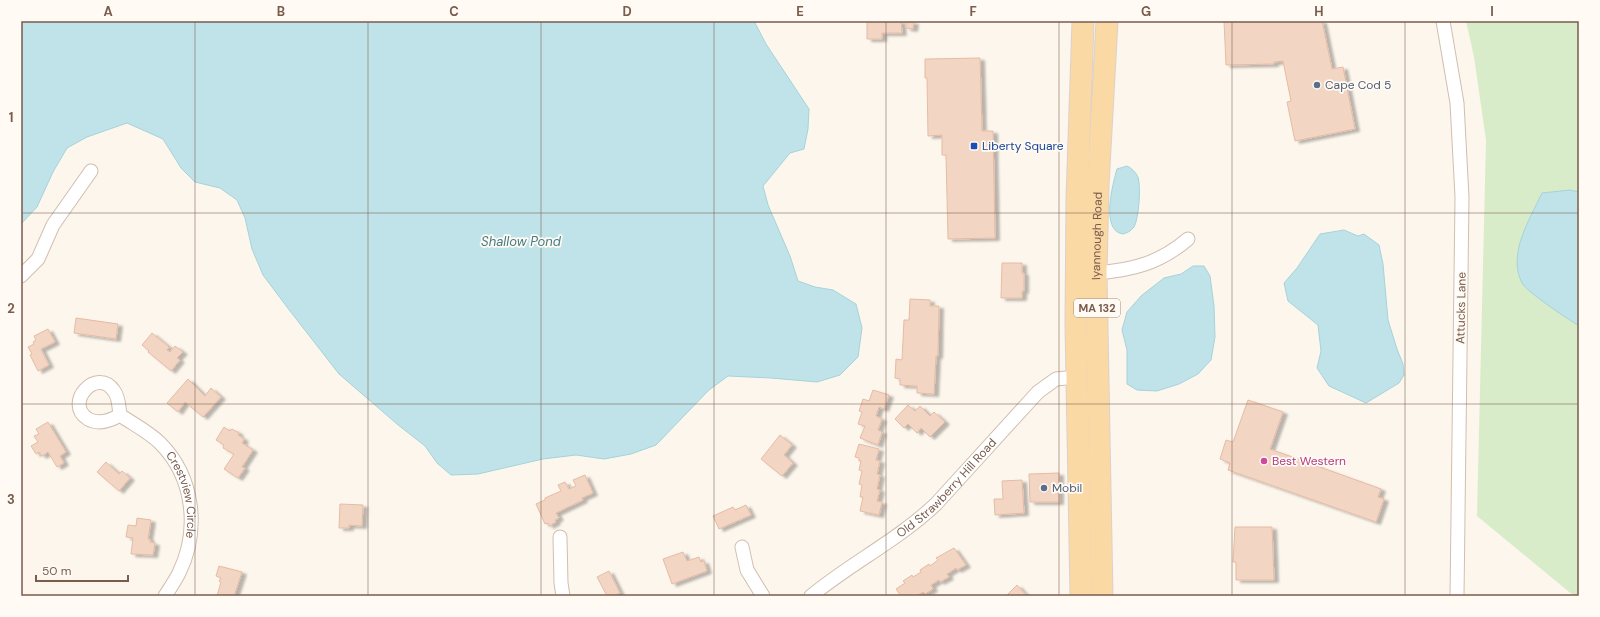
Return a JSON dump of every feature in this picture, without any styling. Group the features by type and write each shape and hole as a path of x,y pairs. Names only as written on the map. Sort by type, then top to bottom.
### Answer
{"main road":[{"name":"Iyannough Road","path":"1081,596 1076,377 1077,199 1083,21"},
{"name":"Iyannough Road","path":"1102,596 1096,273 1101,117 1107,21"}],"street":[{"name":"Attucks Lane","path":"1443,21 1457,103 1462,190 1457,596"},
{"path":"21,276 38,259 53,225 91,171"},
{"path":"1096,273 1123,271 1145,265 1168,254 1188,239"},
{"name":"Old Strawberry Hill Road","path":"811,596 844,571 892,540 923,517 1017,414 1046,385 1056,379 1076,377"},
{"name":"Crestview Circle","path":"120,415 159,442 173,458 187,484 192,515 188,546 179,574 165,596"},
{"path":"560,537 561,583 563,596"},
{"path":"742,547 747,570 763,596"}],"green space":[{"path":"1466,21 1579,21 1579,192 1569,190 1579,306 1579,596 1574,596 1477,516 1486,140 1474,57"}],"water":[{"name":"Shallow Pond","path":"21,21 754,21 766,44 809,109 808,129 804,149 790,153 763,186 768,205 790,256 798,281 815,287 833,290 856,304 862,328 858,357 840,375 817,382 728,376 709,390 656,445 631,454 604,459 576,455 543,459 478,474 451,475 437,463 425,446 339,374 263,275 252,249 245,218 237,200 220,188 195,182 181,168 163,139 127,123 87,137 67,148 53,172 37,207 21,224"},
{"path":"1127,166 1134,171 1138,177 1139,202 1134,227 1129,232 1123,234 1116,231 1112,225 1110,206 1117,169"},
{"path":"1570,190 1579,192 1579,325 1547,304 1525,287 1518,272 1517,260 1526,225 1542,193"},
{"path":"1344,230 1358,236 1364,234 1379,245 1383,264 1388,320 1403,364 1404,375 1399,383 1366,403 1329,386 1317,368 1321,351 1318,325 1288,301 1284,283 1297,268 1320,234"},
{"path":"1193,266 1204,266 1210,276 1214,306 1215,337 1211,360 1198,374 1179,384 1157,391 1137,390 1127,384 1127,350 1122,330 1127,312 1141,296 1164,278 1181,274"}],"building":[{"path":"867,21 901,21 902,33 882,33 882,39 867,39"},
{"path":"906,21 914,22 913,29 906,28"},
{"name":"Cape Cod 5","path":"1224,21 1322,21 1332,69 1343,67 1355,129 1295,141 1287,102 1291,101 1283,61 1274,62 1274,64 1226,65"},
{"path":"980,58 982,131 993,131 995,238 948,239 946,155 942,155 942,135 928,136 927,78 925,78 925,59"},
{"path":"1002,263 1022,263 1022,273 1024,273 1024,291 1022,291 1022,298 1001,298"},
{"path":"910,299 930,300 930,306 939,306 938,356 936,356 934,394 917,393 917,386 900,385 900,379 895,378 896,359 902,360 904,320 909,320"},
{"path":"76,318 118,324 116,339 74,333"},
{"path":"48,329 55,342 41,349 49,365 38,371 30,355 32,354 28,347 34,344 33,342 36,340 34,336"},
{"path":"152,333 169,347 167,350 170,352 175,346 183,352 177,358 180,360 171,371 148,352 149,351 142,345"},
{"path":"188,379 205,396 211,388 221,397 203,417 185,402 178,412 167,403"},
{"path":"873,390 889,395 884,409 879,407 876,416 882,419 878,430 882,432 878,445 860,438 865,426 858,424 862,412 859,411 863,399 869,401"},
{"name":"Best Western","path":"1248,400 1283,412 1270,449 1381,489 1378,497 1384,499 1376,522 1228,470 1230,463 1220,459 1226,440 1233,442"},
{"path":"908,405 915,411 920,406 930,416 934,412 945,422 930,437 921,428 917,433 908,424 904,428 895,419"},
{"path":"48,422 66,452 60,456 64,463 57,467 48,452 42,456 39,452 36,454 31,446 38,442 34,436 39,434 36,429"},
{"path":"224,427 230,431 232,429 239,433 238,435 244,439 242,443 253,450 242,467 245,468 238,478 224,469 234,454 223,448 224,445 216,440"},
{"path":"780,435 792,445 784,455 793,463 782,476 761,459"},
{"path":"859,444 879,449 876,460 880,461 877,474 880,475 877,489 880,490 877,501 882,502 879,515 860,511 863,497 860,497 862,485 859,484 862,471 859,470 861,461 859,461 859,458 855,457"},
{"path":"106,462 119,474 122,471 130,478 119,491 97,472"},
{"name":"Mobil","path":"1059,473 1059,502 1030,502 1029,474"},
{"path":"585,475 593,493 582,498 583,500 556,513 559,518 555,520 556,522 549,526 548,523 545,524 536,504 561,491 558,485 565,482 569,489 576,486 573,480"},
{"path":"1022,480 1024,513 995,515 994,499 1003,499 1002,481"},
{"path":"340,504 363,505 362,526 349,525 349,528 339,528"},
{"path":"746,505 751,515 719,529 713,516 733,507 735,510"},
{"path":"137,518 151,520 148,539 150,539 150,542 155,543 153,555 131,554 133,538 126,537 128,525 136,526"},
{"path":"1235,527 1272,527 1274,580 1236,580 1236,562 1233,562"},
{"path":"954,548 966,565 957,570 956,568 947,574 949,577 940,582 939,580 931,585 933,589 925,594 923,592 916,596 901,596 896,589 905,583 903,581 912,575 913,577 921,572 920,570 929,564 930,566 938,560 936,558"},
{"path":"683,552 687,561 699,557 701,562 704,561 707,571 672,584 663,559"},
{"path":"219,566 242,572 234,596 217,596 221,582 219,581 221,578 216,576"},
{"path":"609,571 620,593 614,596 607,596 597,577"},
{"path":"1017,585 1027,596 1006,596"}],"place":[{"name":"Cape Cod 5","path":"1317,85"},
{"name":"Liberty Square","path":"974,146"},
{"name":"Best Western","path":"1264,461"},
{"name":"Mobil","path":"1044,488"}]}
